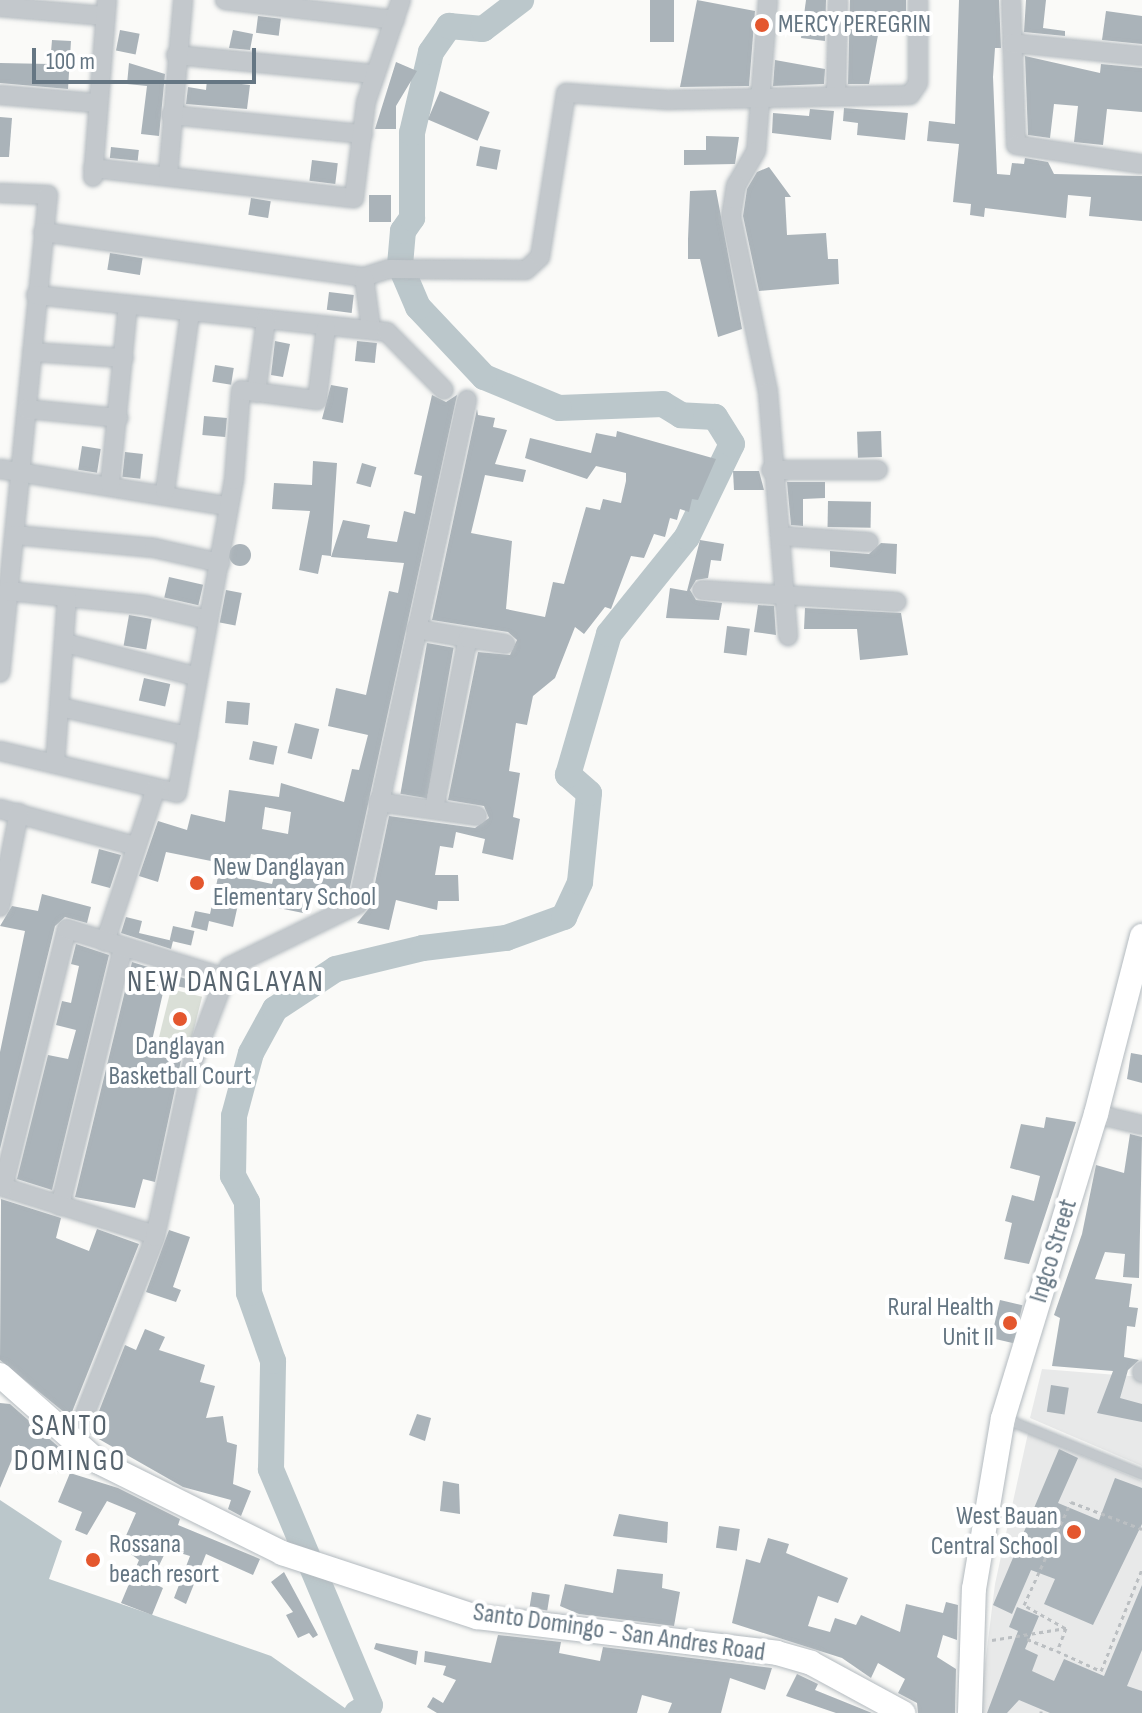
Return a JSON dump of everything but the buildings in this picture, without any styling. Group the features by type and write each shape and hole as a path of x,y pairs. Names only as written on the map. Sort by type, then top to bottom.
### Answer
{"street":[{"path":"168,176 183,0"},
{"path":"225,0 395,20"},
{"path":"0,7 106,8 96,103 93,173 168,176 354,198 373,74 401,0"},
{"path":"768,0 764,94 756,151 736,185 731,216 739,272 760,339 771,470 789,598 788,636"},
{"path":"836,95 838,0"},
{"path":"43,232 364,277 389,269 535,267 566,93 668,100 764,94 836,95 917,91 918,0"},
{"path":"1011,0 1016,145 1142,164"},
{"path":"1012,43 1142,56"},
{"path":"176,55 373,74"},
{"path":"0,95 96,103"},
{"path":"171,115 363,134"},
{"path":"0,193 48,195 27,409 10,470 15,535 0,673"},
{"path":"364,277 371,329"},
{"path":"36,295 326,328 387,332 444,390"},
{"path":"110,484 128,305"},
{"path":"165,491 190,313"},
{"path":"256,393 266,320"},
{"path":"0,751 177,793 220,563 241,390 317,400 326,328"},
{"path":"32,352 124,358"},
{"path":"74,1441 155,1235 193,1061 229,967 358,904 467,400"},
{"path":"27,409 119,418"},
{"path":"10,470 165,491 227,506"},
{"path":"771,470 878,470"},
{"path":"15,535 154,548 220,563"},
{"path":"780,536 869,542"},
{"path":"702,590 789,598 897,602"},
{"path":"8,591 67,597 208,620"},
{"path":"55,764 67,597"},
{"path":"416,629 506,644"},
{"path":"434,809 468,638"},
{"path":"65,643 198,677"},
{"path":"60,707 188,736"},
{"path":"60,1206 135,846 156,788"},
{"path":"378,802 477,816"},
{"path":"0,907 9,811 135,846"},
{"path":"155,1235 3,1187 67,929 225,978"},
{"name":"Ingco Street","path":"970,1713 974,1589 1003,1418 1096,1114 1142,936"},
{"path":"1096,1114 1142,1125"},
{"name":"Santo Domingo - San Andres Road","path":"0,1375 97,1461 282,1553 477,1617 777,1653 811,1663 903,1713"}],"lane":[{"path":"1003,1418 1142,1474"}],"path":[{"path":"1066,1628 1024,1605 1071,1502 1142,1529"},
{"path":"1027,1638 1101,1671 1142,1569"},
{"path":"972,1640 1027,1638 1066,1628"},
{"path":"1057,1651 1066,1628"}],"shaded area":[{"name":"Danglayan Basketball Court","path":"171,989 202,997 189,1049 158,1041"},
{"path":"1042,1369 1142,1377 1142,1466 1030,1418"},
{"name":"West Bauan Central School","path":"1028,1433 1142,1481 1142,1713 979,1713 995,1584"},
{"path":"0,1500 62,1541 49,1579 271,1656 352,1713 0,1713"}],"waterway":[{"path":"357,1713 370,1705 271,1469 273,1361 249,1293 247,1202 233,1176 234,1116 251,1053 275,1009 336,969 423,948 506,938 564,917 580,882 589,793 568,775 609,634 687,537 732,444 715,417 681,415 663,404 559,408 484,377 418,307 400,265 403,231 412,218 412,133 431,52 449,26 483,29 521,0"}],"place":[{"name":"MERCY PEREGRIN","path":"762,25"},
{"name":"New Danglayan Elementary School","path":"197,883"},
{"name":"Danglayan Basketball Court","path":"180,1019"},
{"name":"Rural Health Unit II","path":"1010,1323"},
{"name":"West Bauan Central School","path":"1074,1532"},
{"name":"Rossana beach resort","path":"93,1560"}],"district":[{"name":"NEW DANGLAYAN","path":"226,982"},
{"name":"SANTO DOMINGO","path":"70,1443"}]}
